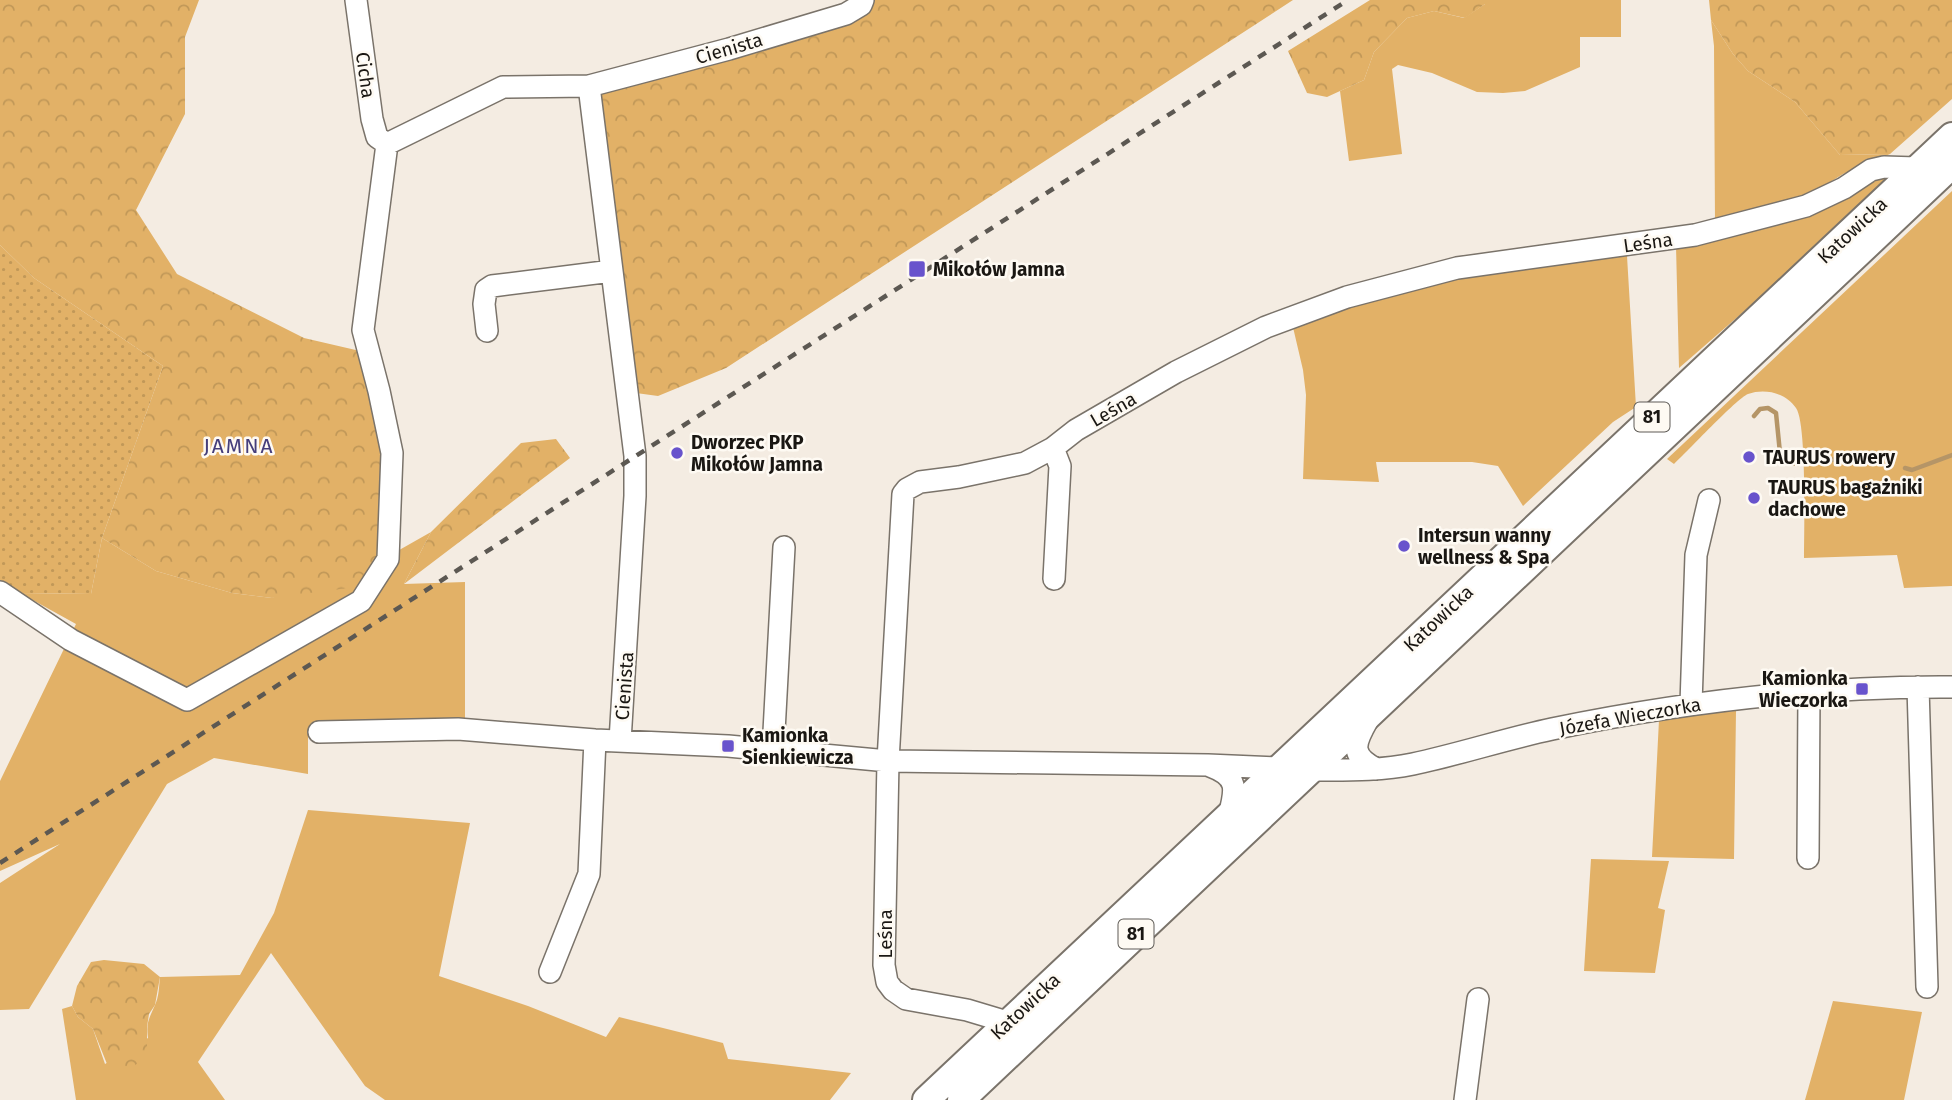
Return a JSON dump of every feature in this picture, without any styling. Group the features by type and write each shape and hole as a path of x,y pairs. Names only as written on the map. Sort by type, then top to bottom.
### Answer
{"main road":[{"name":"Katowicka","path":"926,1100 1952,136"},
{"name":"Katowicka","path":"961,1100 1313,771 1952,165"}],"street":[{"name":"Cicha","path":"356,0 372,119 377,137 387,144"},
{"name":"Cienista","path":"387,144 503,87 589,86 729,49 846,14 861,5 863,0"},
{"name":"Cienista","path":"589,86 635,456 635,496 620,741 773,750 888,761 1278,768"},
{"path":"0,592 71,640 187,700 361,601 388,559 392,453 363,330 387,144"},
{"name":"Leśna","path":"1007,1022 967,1010 906,999 887,982 884,965 888,761 903,494 907,489 920,482 1026,463 1076,430 1176,372 1266,327 1347,297 1457,268 1695,235 1806,206 1844,188 1871,170 1884,167 1917,168"},
{"path":"487,331 484,303 486,290 492,286 612,271"},
{"path":"1053,447 1060,466 1054,579"},
{"path":"1690,704 1696,555 1709,500"},
{"path":"773,750 784,548"},
{"path":"1918,687 1927,987"},
{"name":"Józefa Wieczorka","path":"1313,771 1411,765 1550,729 1690,704 1809,693 1952,687"},
{"path":"1808,858 1809,693"},
{"path":"1370,715 1358,738 1356,750 1363,762 1376,769"},
{"path":"319,732 457,729 620,741"},
{"path":"550,972 589,874 595,740"},
{"path":"1208,765 1224,771 1234,784 1229,816"},
{"path":"1465,1100 1478,999"}],"green space":[{"path":"0,0 199,0 185,37 185,114 136,210 177,274 304,338 360,351 395,453 381,552 356,587 272,598 232,593 156,571 102,538 163,366 34,278 0,245"},
{"path":"870,0 1293,0 726,368 658,396 636,393 597,95"},
{"path":"1370,0 1485,0 1485,4 1465,18 1434,11 1407,18 1374,52 1364,80 1327,97 1307,93 1288,51"},
{"path":"1485,0 1621,0 1621,37 1580,37 1580,67 1525,91 1477,92 1432,73 1398,65 1392,69 1402,154 1349,161 1340,91 1364,80 1374,52 1407,18 1434,11 1464,18 1485,4"},
{"path":"1709,0 1952,0 1952,99 1890,154 1840,155 1795,102 1748,71 1733,54 1711,20"},
{"path":"1711,20 1733,54 1748,71 1795,102 1840,155 1890,154 1843,174 1811,194 1715,224 1714,46"},
{"path":"1883,175 1886,180 1772,287 1679,368 1676,246"},
{"path":"1952,191 1952,586 1904,588 1897,555 1804,558 1804,479 1800,418 1792,403 1781,395 1761,392 1748,394 1674,464 1667,459"},
{"path":"0,245 34,278 163,366 102,538 91,594 20,593 0,580"},
{"path":"1627,256 1636,407 1613,422 1523,506 1498,466 1472,462 1376,462 1379,482 1303,479 1306,395 1292,323 1451,278"},
{"path":"556,439 570,458 404,584 431,532 521,443"},
{"path":"431,532 404,584 465,582 465,722 308,735 308,774 214,758 167,784 29,1009 0,1010 0,883 60,844 0,871 0,781 76,624 20,593 91,594 102,538 156,571 232,593 272,598 381,552 394,553"},
{"path":"1736,711 1734,859 1652,857 1659,720 1698,713"},
{"path":"308,810 470,823 439,976 528,1006 606,1037 619,1017 723,1043 728,1059 851,1073 830,1100 385,1100 365,1086 271,953 198,1062 225,1100 76,1100 62,1009 72,1006 78,1017 93,1029 105,1064 148,1038 148,1024 157,999 160,977 240,975 274,913"},
{"path":"1591,859 1669,861 1658,908 1665,910 1655,973 1584,971"},
{"path":"104,960 144,964 160,977 155,1005 149,1014 147,1054 126,1074 111,1074 93,1029 78,1017 72,1006 77,986 91,962"},
{"path":"1833,1001 1922,1012 1904,1100 1805,1100"}],"waterway":[{"path":"1754,416 1760,409 1768,408 1776,413 1780,453 1785,462 1798,464 1871,455"},
{"path":"1905,468 1912,470 1952,455"}],"railway":[{"path":"0,863 1348,0"}],"place":[{"name":"Mikołów Jamna","path":"917,269"},
{"name":"Dworzec PKP Mikołów Jamna","path":"677,453"},
{"name":"TAURUS rowery","path":"1749,457"},
{"name":"TAURUS bagażniki dachowe","path":"1754,498"},
{"name":"Intersun wanny wellness & Spa","path":"1404,546"},
{"name":"Kamionka Wieczorka","path":"1862,689"},
{"name":"Kamionka Sienkiewicza","path":"728,746"}],"district":[{"name":"JAMNA","path":"239,446"}]}
